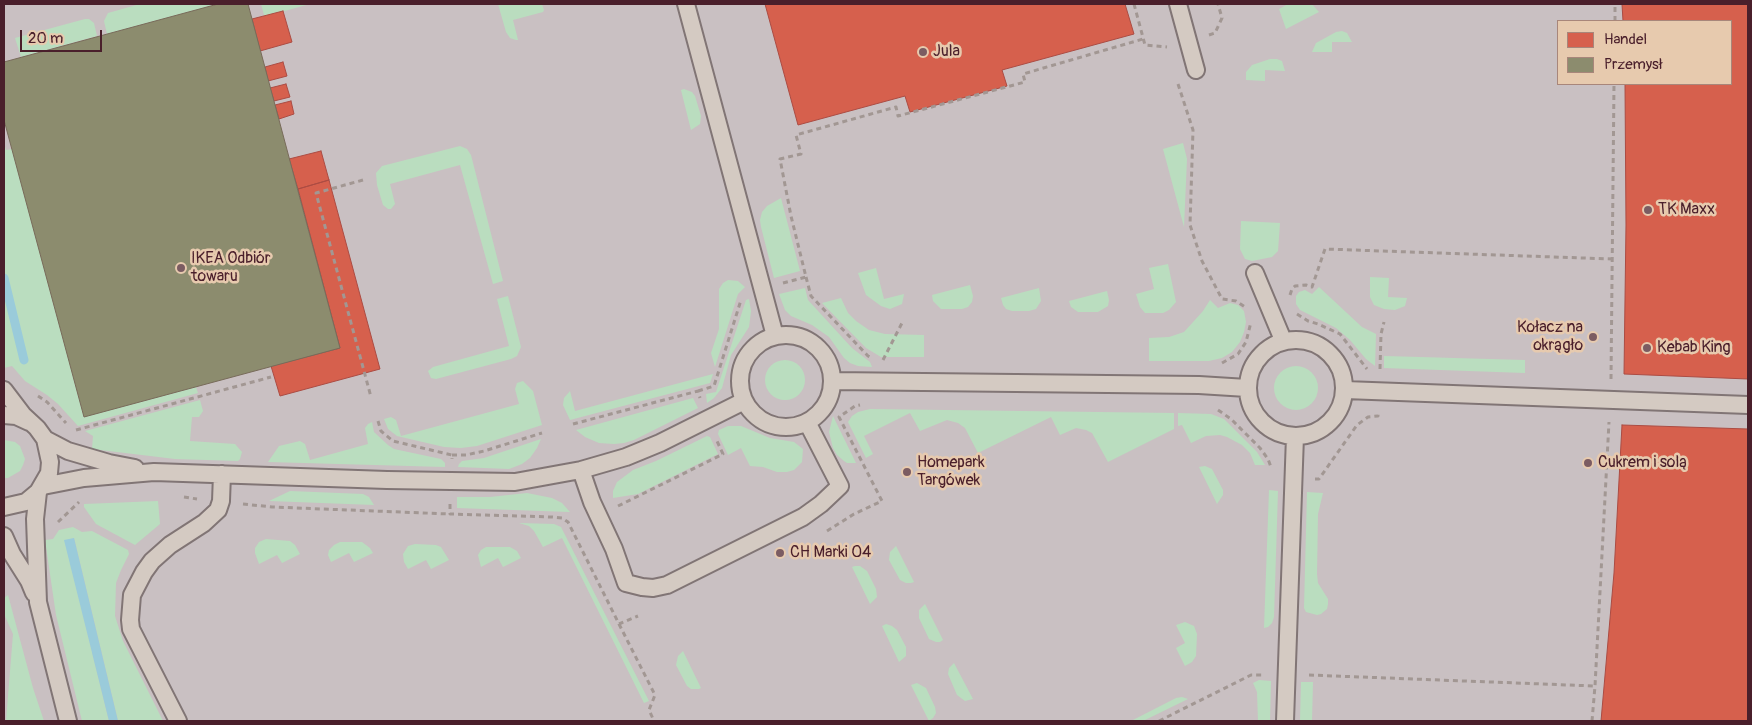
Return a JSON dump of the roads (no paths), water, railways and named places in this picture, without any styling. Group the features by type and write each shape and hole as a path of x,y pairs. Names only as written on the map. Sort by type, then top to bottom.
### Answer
{"lane":[{"path":"686,4 775,336"},
{"path":"1178,4 1196,70"},
{"path":"1255,273 1283,340"},
{"path":"792,334 808,340 821,350 830,364 832,381 832,390 825,405 814,417 807,422 789,427 771,424 755,415 744,401 740,386 742,365 755,346 775,336 792,334"},
{"path":"1300,339 1324,348 1336,360 1343,375 1345,390 1341,408 1331,422 1317,432 1296,436 1285,435 1269,429 1257,417 1249,402 1247,388 1250,371 1258,356 1283,340 1300,339"},
{"path":"832,381 1199,385 1247,388"},
{"path":"4,390 30,423"},
{"path":"1345,390 1748,405"},
{"path":"4,507 26,502 41,489 76,480 154,472 486,482 523,481 581,470 626,457 660,443 744,401"},
{"path":"4,414 16,416 37,428 45,439 50,462 49,473 41,489 35,509 38,602"},
{"path":"581,470 592,502 614,548 626,583 653,588 667,585 803,517 821,504 840,486 807,422"},
{"path":"1285,721 1296,436"},
{"path":"45,439 68,451 86,457 154,472"},
{"path":"178,721 131,629 132,595 152,561 170,545 212,517 218,510 221,502 222,474"},
{"path":"4,536 12,554 29,581 38,602 68,721"}],"water":[{"path":"74,538 118,721 109,721 64,540"}],"waterway":[{"path":"4,278 24,360"}],"place":[{"name":"Jula","path":"923,52"},
{"name":"TK Maxx","path":"1648,210"},
{"name":"IKEA Odbiór towaru","path":"181,268"},
{"name":"Kołacz na okrągło","path":"1593,337"},
{"name":"Kebab King","path":"1647,348"},
{"name":"Cukrem i solą","path":"1588,463"},
{"name":"Homepark Targówek","path":"907,472"},
{"name":"CH Marki 04","path":"780,553"}]}
